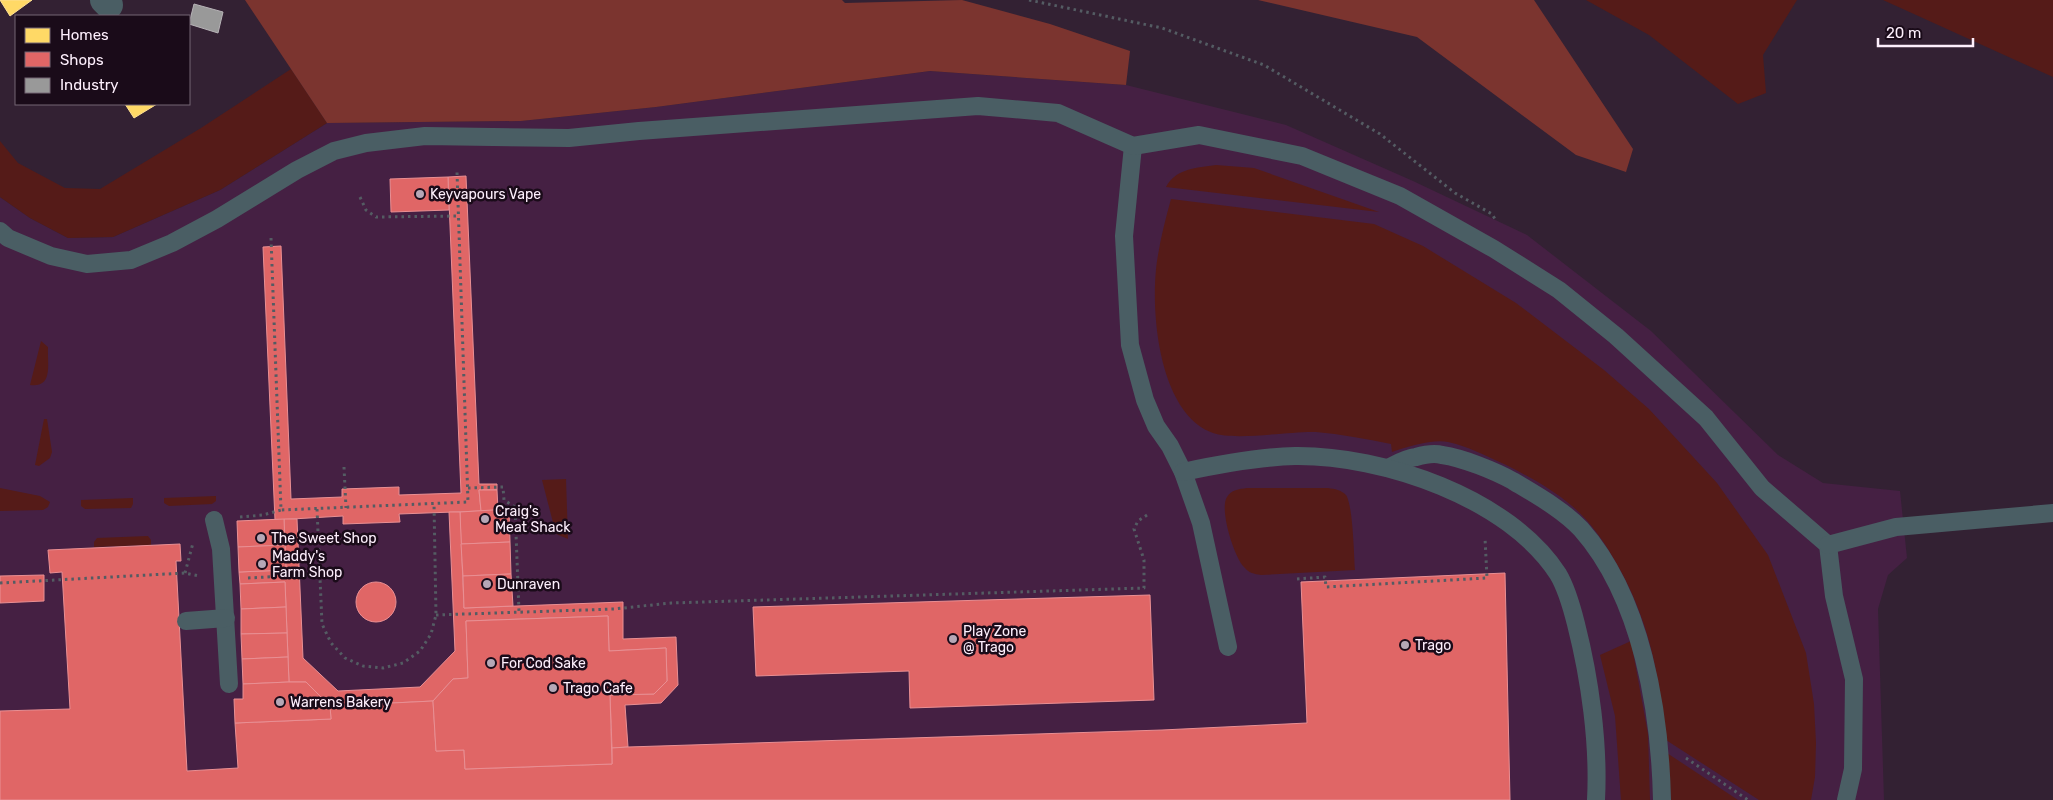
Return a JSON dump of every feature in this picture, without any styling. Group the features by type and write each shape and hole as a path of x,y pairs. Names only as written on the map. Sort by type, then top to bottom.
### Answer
{"lane":[{"path":"0,231 8,238 51,256 87,264 131,260 172,243 217,219 297,170 334,151 366,144 425,136 569,138 639,131 978,106 1058,113 1133,146 1199,135 1302,156 1400,196 1494,249 1558,290 1616,336 1706,418 1762,488 1828,545 1834,596 1854,679 1853,770 1846,800"},
{"path":"1133,146 1124,236 1130,345 1145,400 1156,426 1170,446 1183,472 1202,523 1228,647"},
{"path":"1388,468 1414,457 1441,454 1499,473 1551,504 1580,528 1602,555 1636,631 1647,670 1659,747 1662,800"},
{"path":"1183,472 1261,458 1297,456 1343,460 1388,468 1434,483 1472,500 1510,525 1540,551 1559,576 1571,606 1582,650 1591,708 1597,780 1596,800"},
{"path":"1828,545 1896,527 2053,513"},
{"path":"214,520 221,550 229,684"},
{"path":"186,621 226,618"}],"path":[{"path":"1029,0 1162,28 1264,65 1380,134 1455,193 1492,214 1498,224"},
{"path":"271,238 281,510 468,502 457,172"},
{"path":"360,197 366,210 376,217 459,216"},
{"path":"344,467 346,508"},
{"path":"468,488 503,487 504,500 515,507 519,612"},
{"path":"316,509 322,624 330,643 345,658 363,666 383,668 403,663 420,651 431,634 436,615 434,504"},
{"path":"436,615 614,609 671,603 1144,588 1144,560 1134,529 1138,521 1147,515"},
{"path":"1297,578 1325,577 1326,587 1487,578 1485,536"},
{"path":"0,583 185,573 204,578"},
{"path":"240,578 320,574"},
{"path":"1659,747 1668,746 1748,800"}],"shaded area":[{"path":"245,0 842,0 845,3 962,0 1050,24 1130,51 1126,85 930,71 656,107 521,121 327,123"},
{"path":"1258,0 1534,0 1633,149 1626,172 1576,155 1417,37"},
{"path":"1586,0 1797,0 1763,55 1766,93 1738,104 1649,35"},
{"path":"1883,0 2053,0 2053,77"},
{"path":"291,69 327,123 220,190 113,237 68,238 30,218 0,197 0,141 18,163 65,188 100,189 201,128"},
{"path":"930,71 1126,85 1286,125 1413,181 1527,235 1651,331 1778,455 1823,483 1900,491 1907,558 1888,575 1878,609 1884,800 0,800 0,197 30,218 68,238 113,237 220,190 327,123 521,121 656,107"},
{"path":"1216,165 1254,168 1379,212 1166,187 1181,172"},
{"path":"1171,199 1374,224 1423,246 1516,303 1604,370 1649,409 1717,483 1768,555 1806,653 1814,704 1816,743 1815,777 1811,800 1759,800 1666,740 1656,669 1644,625 1626,581 1610,552 1590,524 1572,506 1540,483 1483,455 1448,442 1427,443 1392,452 1391,444 1344,435 1305,432 1249,436 1223,435 1213,433 1194,422 1180,404 1169,381 1161,355 1157,328 1155,276"},
{"path":"41,341 48,347 48,373 43,383 30,385"},
{"path":"44,419 47,419 52,452 50,458 39,466 35,465"},
{"path":"566,479 568,539 556,534 542,480"},
{"path":"0,488 40,496 50,502 48,507 43,510 0,511"},
{"path":"1247,488 1328,488 1344,493 1350,509 1355,570 1261,575 1248,571 1240,562 1232,544 1225,512 1227,497 1236,490"},
{"path":"216,496 216,501 212,504 169,506 164,503 164,498"},
{"path":"133,498 131,508 85,509 81,506 81,500"},
{"path":"148,536 151,540 151,545 94,547 94,542 97,538"},
{"path":"1631,641 1648,734 1650,800 1621,800 1615,716 1600,655"},
{"path":"1667,753 1738,800 1671,800"}],"building: Homes":[{"path":"0,0 32,0 10,16"},
{"path":"126,105 155,105 134,118"}],"building: Shops":[{"path":"466,176 479,484 497,484 497,490 479,490 481,511 399,514 400,522 343,524 343,516 275,520 263,247 281,246 291,499 342,497 342,489 399,487 399,495 461,493 448,177"},
{"name":"Keyvapours Vape","path":"448,177 449,210 391,212 390,179"},
{"path":"479,490 497,490 498,510 481,511"},
{"name":"Craig's Meat Shack","path":"509,509 510,542 461,544 460,512"},
{"path":"449,512 460,512 464,608 623,602 623,639 676,637 678,685 661,703 625,705 628,747 612,748 610,695 654,694 667,681 666,648 609,651 608,616 466,621 468,678 453,679 433,701 330,706 306,682 289,682 285,582 240,584 239,572 286,570 284,519 297,519 303,658 338,691 420,687 455,651"},
{"name":"The Sweet Shop","path":"284,519 285,545 238,547 237,521"},
{"path":"510,542 511,574 463,576 461,544"},
{"name":"Trago","path":"180,544 181,561 176,561 187,771 238,768 235,723 331,719 330,706 433,701 436,751 464,750 465,769 612,764 612,748 628,747 1162,730 1307,723 1301,582 1505,573 1510,800 0,800 0,711 70,709 62,572 50,573 48,550"},
{"name":"Maddy's Farm Shop","path":"285,545 286,570 239,572 238,547"},
{"name":"Dunraven","path":"511,574 513,606 464,608 463,576"},
{"path":"44,575 44,601 0,603 0,576"},
{"path":"285,582 286,607 241,609 240,584"},
{"path":"380,582 387,585 393,591 396,602 395,610 387,619 380,622 372,622 365,619 357,610 356,598 359,591 368,583"},
{"name":"Play Zone @ Trago","path":"1150,595 1154,700 910,708 909,671 756,676 753,607"},
{"path":"286,607 287,633 241,634 241,609"},
{"name":"Trago Cafe","path":"608,616 609,651 666,648 667,681 654,694 610,695 612,764 465,769 464,750 436,751 433,701 453,679 468,678 466,621"},
{"path":"287,633 288,657 242,659 241,634"},
{"path":"288,657 289,682 243,684 242,659"},
{"name":"Warrens Bakery","path":"306,682 330,706 331,719 235,723 234,699 243,699 243,684"}],"building: Industry":[{"path":"194,4 223,12 218,33 190,24"}],"place":[{"name":"Keyvapours Vape","path":"420,194"},
{"name":"Craig's Meat Shack","path":"485,519"},
{"name":"The Sweet Shop","path":"261,538"},
{"name":"Maddy's Farm Shop","path":"262,564"},
{"name":"Dunraven","path":"487,584"},
{"name":"Play Zone @ Trago","path":"953,639"},
{"name":"Trago","path":"1405,645"},
{"name":"For Cod Sake","path":"491,663"},
{"name":"Trago Cafe","path":"553,688"},
{"name":"Warrens Bakery","path":"280,702"}]}
